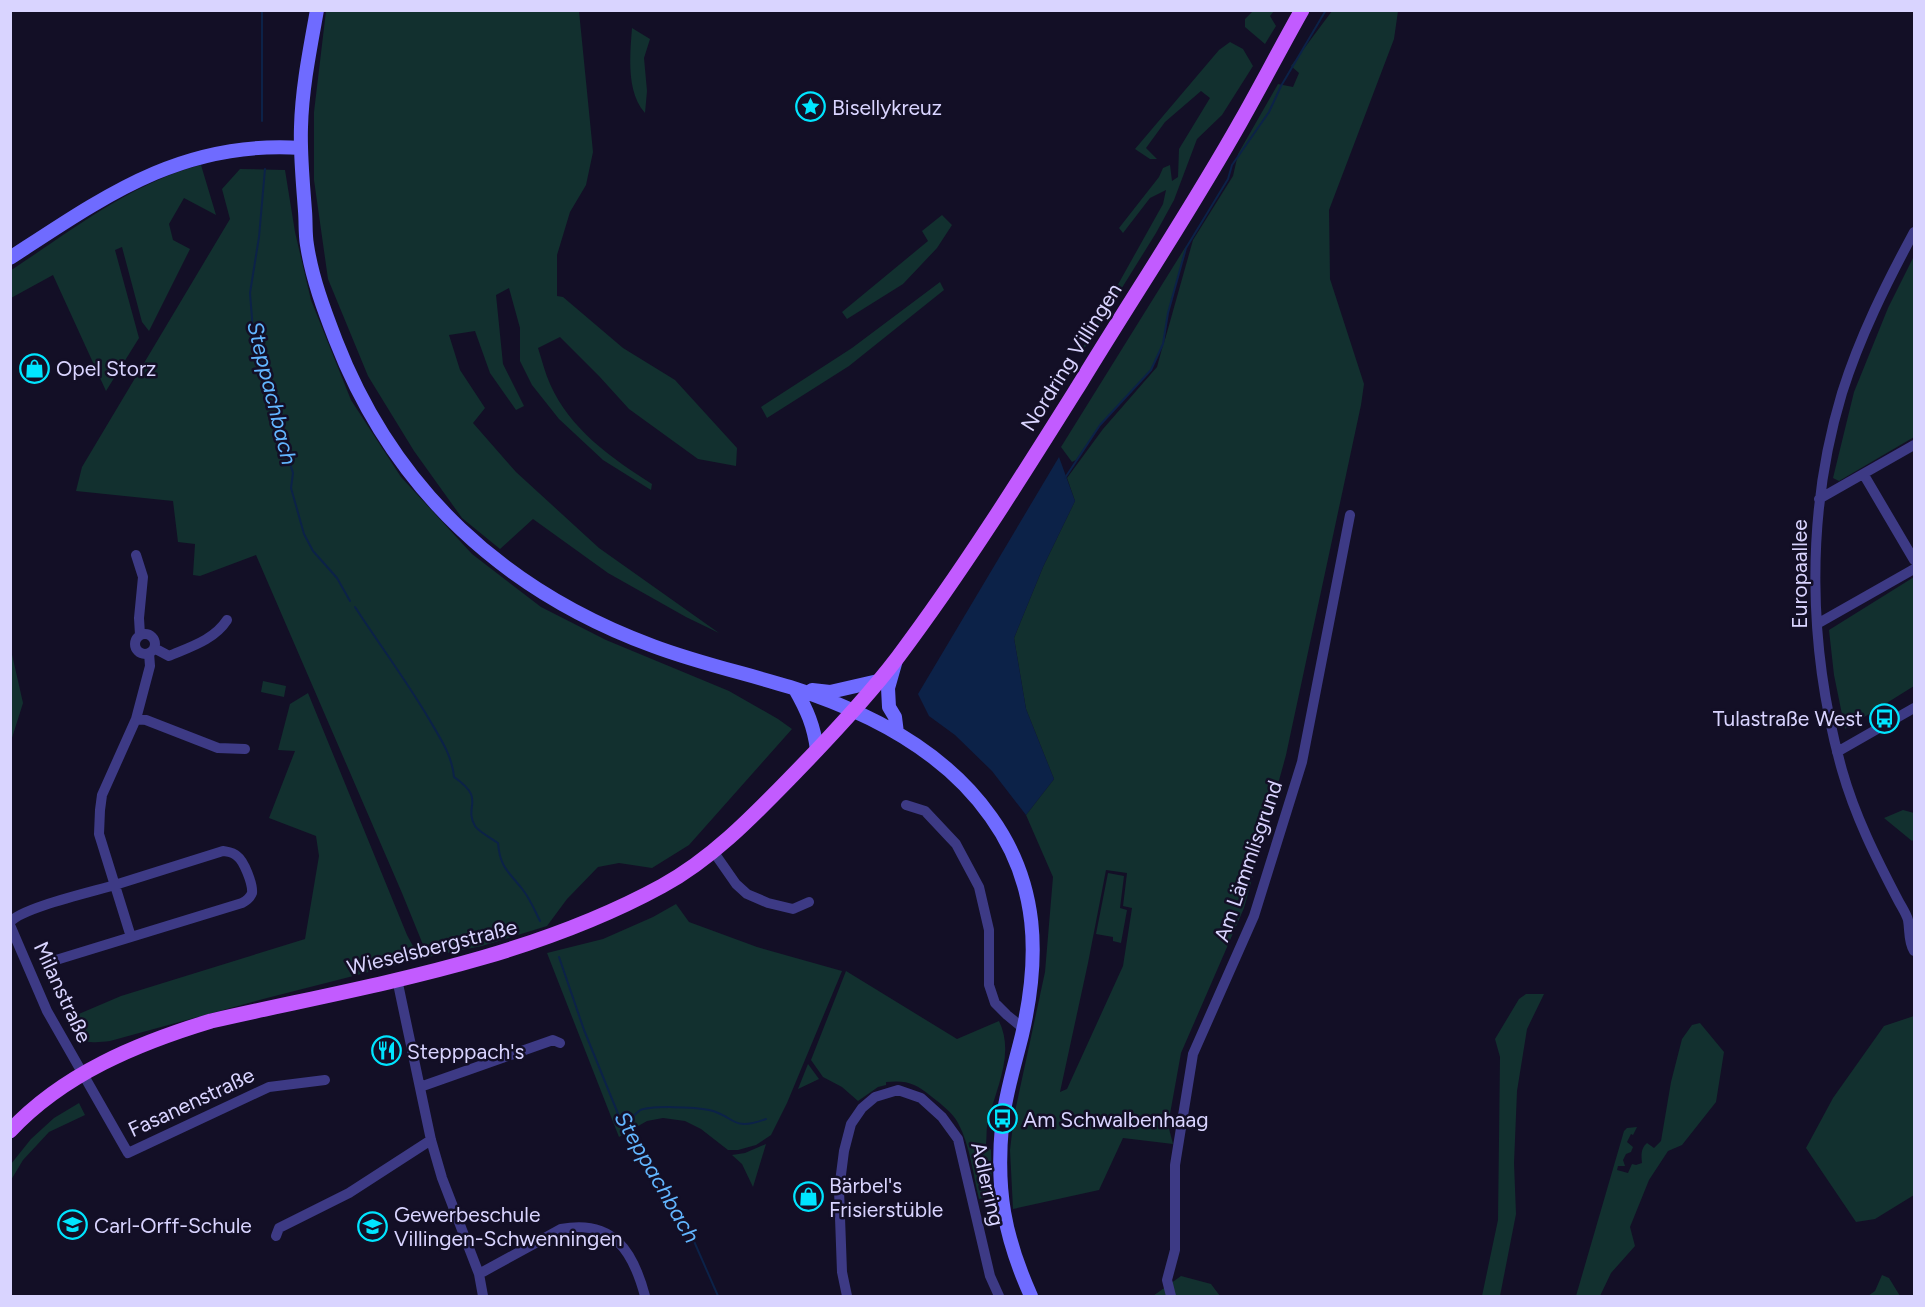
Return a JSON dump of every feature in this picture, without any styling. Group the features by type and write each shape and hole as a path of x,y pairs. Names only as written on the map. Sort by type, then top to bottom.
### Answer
{"main road":[{"name":"Nordring Villingen","path":"853,711 897,658 1000,511 1234,133 1302,10"},
{"name":"Wieselsbergstraße","path":"10,1131 45,1099 82,1074 173,1032 496,954 608,913 666,884 713,851 761,808 853,711"}],"street":[{"path":"317,10 302,108 300,148 306,244 321,303 343,360 368,413 417,484 464,534 519,579 604,626 653,646 795,689 853,711 897,733 937,759 968,787 994,821 1019,868 1028,897 1034,933 1032,982 1024,1029 1002,1119 999,1177 1002,1210 1015,1259 1031,1296"},
{"path":"10,258 129,184 161,170 217,152 259,147 300,148"},
{"name":"Europaallee","path":"1914,232 1876,304 1847,377 1825,463 1819,498 1816,575 1817,624 1822,676 1838,752 1860,821 1885,875 1911,921 1910,940 1914,951"},
{"path":"1819,498 1914,446"},
{"path":"1864,475 1914,560"},
{"name":"Am Lämmlisgrund","path":"1171,1296 1167,1280 1175,1250 1175,1165 1192,1054 1254,916 1302,762 1350,515"},
{"path":"131,937 99,834 102,795 136,719 155,642 146,634 140,635 139,618 143,577 136,555"},
{"path":"1817,624 1914,569"},
{"path":"152,651 169,656 208,639 220,631 227,620"},
{"path":"897,658 888,688 889,706 895,717 897,733"},
{"path":"795,689 831,692 878,681"},
{"path":"795,689 809,712 817,750"},
{"path":"1838,752 1914,708"},
{"path":"136,719 146,720 218,748 245,749"},
{"path":"906,805 925,811 956,844 979,887 989,930 989,985 995,1003 1024,1029"},
{"name":"Milanstraße","path":"56,960 247,900 252,894 251,885 240,858 224,847 14,917 10,924 47,1011 82,1074"},
{"path":"713,851 736,884 747,894 768,903 793,909 809,902"},
{"path":"397,979 431,1140 444,1184 479,1274 483,1296"},
{"path":"420,1087 553,1040 560,1043"},
{"name":"Fasanenstraße","path":"82,1074 128,1153 269,1087 325,1080"},
{"name":"Adlerring","path":"847,1296 842,1272 839,1190 844,1151 851,1124 862,1108 875,1098 898,1090 921,1098 942,1117 958,1139 990,1276 999,1296"},
{"path":"276,1236 279,1228 349,1193 431,1140"},
{"path":"479,1274 561,1229 575,1226 590,1227 613,1236 630,1255 645,1296"}],"green space":[{"path":"1254,10 1274,11 1270,16 1276,26 1265,44 1245,27 1245,19"},
{"path":"326,11 579,11 593,152 586,185 570,212 557,255 557,296 563,297 623,348 675,380 737,448 736,466 698,459 629,409 560,337 538,348 548,380 558,400 580,429 607,453 652,484 651,490 603,460 559,419 532,385 520,361 520,328 509,288 496,295 503,364 524,406 516,410 490,373 475,331 449,335 460,370 485,408 473,423 516,472 599,548 719,633 608,573 533,519 500,549 462,518 414,451 368,376 328,279 314,180 314,112"},
{"path":"1332,11 1398,11 1394,39 1329,210 1330,279 1364,384 1286,755 1244,908 1181,1053 1168,1125 1173,1144 1123,1138 1099,1190 1013,1209 1010,1150 1014,1116 1045,972 1053,877 1026,815 1054,779 1026,709 1014,638 1043,567 1075,501 1067,478 1103,429 1157,367 1163,345 1151,370 1100,425 1076,460 1072,462 1061,447 1186,246 1168,313 1164,343 1193,240 1233,176 1238,154 1278,84 1293,87 1299,73 1291,66","holes":["1106,870 1127,873 1123,906 1132,908 1123,966 1067,1089 1060,1092"]},
{"path":"632,28 650,39 644,58 647,91 645,113 632,84 630,61"},
{"path":"1230,42 1243,49 1253,66 1222,115 1197,139 1174,200 1084,349 1083,347 1163,204 1166,190 1150,198 1123,233 1119,228 1159,177 1163,168 1170,165 1172,181 1178,177 1179,149 1210,98 1201,91 1165,122 1146,148 1157,159 1150,159 1135,149 1219,50"},
{"path":"201,165 216,215 184,198 169,224 173,240 190,249 149,331 142,322 122,247 115,250 139,338 106,391 53,275 11,298 10,271 126,196 151,183"},
{"path":"240,169 285,170 295,232 311,300 351,400 401,477 472,554 541,607 606,640 729,691 792,729 689,845 652,868 619,863 598,867 567,899 547,926 482,946 428,957 256,555 200,576 193,575 195,544 178,542 173,501 76,491 82,467 230,219 222,189"},
{"path":"942,215 952,225 937,248 903,284 847,319 842,312 928,241 922,231"},
{"path":"1914,256 1914,437 1839,481 1833,478 1854,392 1888,308"},
{"path":"940,282 944,290 849,366 767,418 761,407 852,348"},
{"path":"1914,577 1914,686 1845,729 1834,675 1829,630"},
{"path":"10,650 23,703 11,741"},
{"path":"263,681 286,686 284,697 261,692"},
{"path":"308,693 407,935 420,959 110,1041 89,1042 78,1037 67,1019 121,996 305,939 319,856 316,836 269,818 295,751 278,750 290,704"},
{"path":"1903,810 1914,813 1914,839 1912,841 1884,818"},
{"path":"1108,873 1124,876 1120,908 1127,910 1121,943 1113,941 1113,937 1096,934"},
{"path":"676,904 689,922 757,947 842,971 787,1103 771,1135 756,1145 728,1150 701,1129 685,1121 663,1118 647,1121 619,1137 547,953 603,939"},
{"path":"846,971 957,1039 999,1021 1003,1033 1005,1058 987,1124 986,1144 991,1150 992,1196 979,1199 968,1150 958,1123 926,1092 911,1084 886,1082 886,1085 878,1087 858,1101 842,1087 823,1077 811,1060"},
{"path":"1526,994 1544,994 1527,1029 1517,1091 1514,1163 1516,1214 1500,1296 1482,1296 1498,1220 1500,1057 1495,1039 1519,999"},
{"path":"1914,1016 1914,1195 1875,1219 1856,1222 1806,1148 1833,1098 1884,1026"},
{"path":"1700,1023 1724,1052 1716,1102 1682,1145 1668,1151 1649,1180 1630,1227 1635,1246 1611,1273 1600,1296 1576,1296 1624,1131 1627,1128 1637,1127 1627,1142 1633,1147 1623,1160 1625,1166 1618,1166 1617,1170 1628,1173 1632,1164 1642,1163 1642,1152 1647,1143 1654,1148 1661,1141 1671,1082 1682,1039 1692,1025"},
{"path":"808,1064 819,1079 798,1089"},
{"path":"79,1103 85,1115 49,1132 23,1160 11,1180 11,1164 31,1139 54,1118"},
{"path":"766,1144 753,1187 742,1164 732,1155 745,1153"},
{"path":"1882,1275 1889,1278 1900,1296 1868,1296 1875,1291"},
{"path":"1181,1276 1211,1284 1220,1296 1153,1296"}],"water":[{"path":"1059,457 1075,501 1043,567 1014,638 1026,709 1054,779 1026,815 992,771 955,735 929,716 918,694"}],"waterway":[{"name":"Steppachbach","path":"262,10 262,121"},
{"path":"1065,478 1100,425 1151,370 1163,344 1168,313 1186,248 1228,179 1232,165 1269,112 1281,86 1326,10"},
{"name":"Steppachbach","path":"265,169 259,237 250,293 253,331 293,473 291,488 304,534 313,551 337,578 350,601"},
{"name":"Steppachbach","path":"355,607 437,733 448,754 454,777 470,791 471,813 475,826 498,843 503,864 526,894 540,921"},
{"name":"Steppachbach","path":"559,957 584,1030 625,1131 686,1223 718,1296"},
{"path":"625,1131 630,1120 639,1111 662,1107 709,1110 734,1122 746,1124 766,1119"}],"place":[{"name":"Bisellykreuz","path":"811,107"},
{"name":"Opel Storz","path":"35,368"},
{"name":"Tulastraße West","path":"1884,718"},
{"name":"Stepppach's","path":"386,1051"},
{"name":"Am Schwalbenhaag","path":"1002,1119"},
{"name":"Bärbel's Frisierstüble","path":"808,1197"},
{"name":"Carl-Orff-Schule","path":"73,1225"},
{"name":"Gewerbeschule Villingen-Schwenningen","path":"373,1226"}]}
